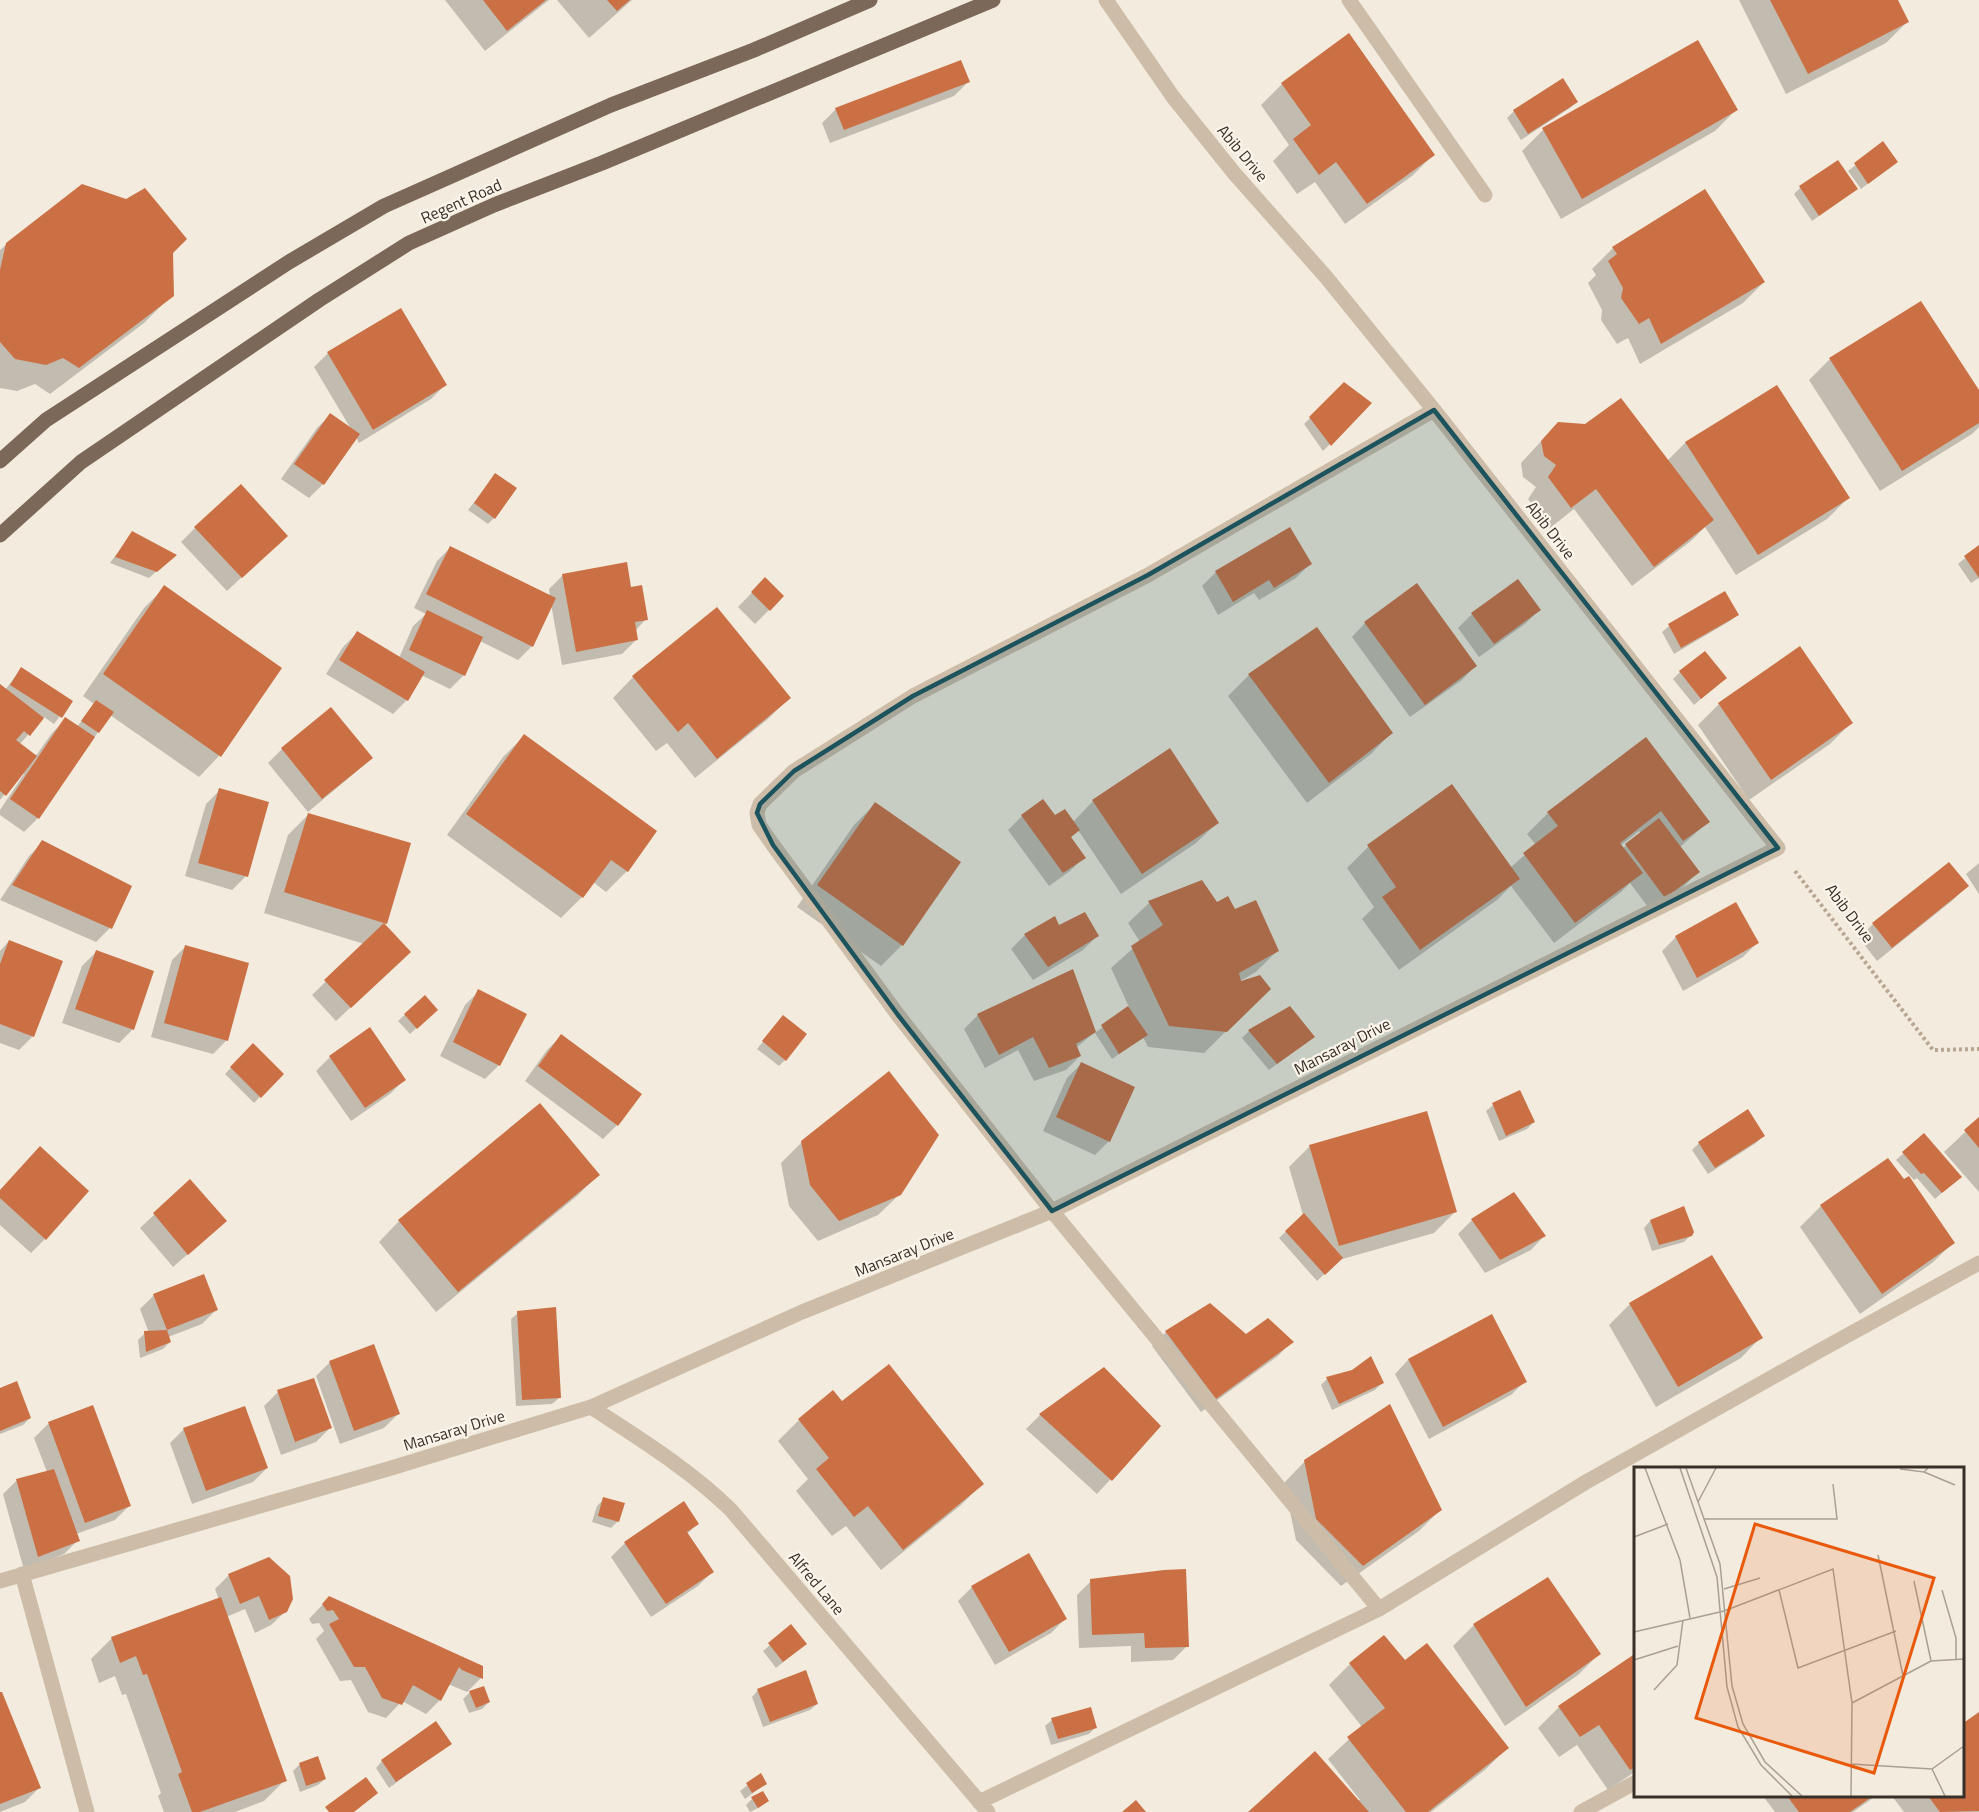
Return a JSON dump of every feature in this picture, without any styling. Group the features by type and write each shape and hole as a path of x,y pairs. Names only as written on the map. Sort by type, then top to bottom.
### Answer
{"main road":[{"name":"Regent Road","path":"0,460 46,420 290,262 384,206 611,105 754,50 870,0"},
{"name":"Regent Road","path":"0,535 81,462 319,300 409,243 494,205 613,159 993,0"}],"street":[{"name":"Abib Drive","path":"1106,0 1173,96 1234,173 1326,277 1434,410 1778,848"},
{"path":"1349,0 1485,195"},
{"path":"1379,1609 1052,1211 898,1016 759,825 757,813 760,804 794,771 913,696 1148,574 1434,410"},
{"name":"Mansaray Drive","path":"0,1581 388,1469 591,1407 802,1312 1052,1211 1778,848"},
{"path":"984,1807 1379,1609 1586,1482 1979,1263"},
{"name":"Alfred Lane","path":"591,1407 676,1463 731,1510 984,1807"},
{"path":"22,1574 87,1812"},
{"path":"1581,1812 1634,1783"}],"path":[{"name":"Abib Drive","path":"1778,848 1933,1050 1979,1050"}],"highlighted area":[{"path":"1434,410 1778,848 1052,1211 898,1015 773,845 757,813 760,804 794,771 913,696 1148,575"}],"building":[{"path":"483,0 546,0 507,31"},
{"path":"607,0 630,0 617,11"},
{"path":"1770,0 1898,0 1909,22 1808,74"},
{"path":"1349,33 1435,155 1367,204 1336,162 1319,175 1293,139 1311,125 1281,83"},
{"path":"1698,40 1738,110 1582,199 1542,128"},
{"path":"961,60 970,82 844,130 835,108"},
{"path":"1563,78 1578,102 1528,134 1513,110"},
{"path":"1883,141 1898,162 1868,184 1854,163"},
{"path":"1838,160 1858,189 1819,216 1799,186"},
{"path":"82,184 126,199 145,188 187,239 173,253 174,296 79,368 63,358 46,365 15,359 0,342 0,270 6,243"},
{"path":"1705,189 1765,282 1661,344 1649,318 1639,324 1621,298 1623,288 1608,261 1617,254 1612,247"},
{"path":"1921,301 1979,390 1979,423 1902,471 1829,358"},
{"path":"401,308 447,385 373,430 327,352"},
{"path":"1344,382 1372,403 1331,446 1309,417"},
{"path":"1777,385 1850,498 1758,555 1685,442"},
{"path":"1621,398 1714,520 1654,567 1596,489 1571,508 1548,477 1556,465 1544,456 1541,441 1558,422 1585,424"},
{"path":"330,413 360,434 324,485 294,464"},
{"path":"495,473 517,488 495,519 474,503"},
{"path":"241,484 288,536 242,578 194,527"},
{"path":"1290,527 1312,564 1274,588 1269,580 1233,602 1215,571"},
{"path":"132,531 177,555 157,572 115,557"},
{"path":"1979,545 1979,578 1964,556"},
{"path":"450,546 556,598 533,647 426,594"},
{"path":"627,562 631,587 642,585 648,620 635,622 638,640 576,652 562,574"},
{"path":"765,577 784,596 770,611 751,592"},
{"path":"1518,579 1541,610 1494,644 1471,613"},
{"path":"1417,583 1477,666 1425,705 1364,622"},
{"path":"164,585 282,668 221,757 103,674"},
{"path":"1725,591 1739,615 1681,648 1668,624"},
{"path":"717,607 791,698 717,759 688,723 678,732 632,676"},
{"path":"427,610 483,637 465,676 409,650"},
{"path":"1317,627 1393,733 1329,783 1248,674"},
{"path":"357,631 425,672 408,701 339,660"},
{"path":"1800,646 1853,723 1771,780 1718,703"},
{"path":"1705,651 1727,678 1701,699 1679,671"},
{"path":"21,667 73,701 62,718 10,685"},
{"path":"0,684 44,718 30,736 24,731 16,740 37,756 6,796 0,791"},
{"path":"96,700 114,712 99,733 81,721"},
{"path":"331,707 373,758 322,799 281,748"},
{"path":"65,717 95,737 39,819 10,799"},
{"path":"524,734 657,831 628,872 611,860 583,898 466,814"},
{"path":"1646,737 1710,822 1683,841 1661,811 1620,843 1643,873 1575,923 1523,853 1558,826 1547,812"},
{"path":"1170,748 1219,823 1142,874 1092,800"},
{"path":"1452,784 1520,879 1420,950 1382,897 1396,887 1367,845"},
{"path":"219,788 269,802 248,877 198,863"},
{"path":"1043,799 1055,815 1065,809 1080,830 1071,837 1086,858 1063,873 1021,815"},
{"path":"875,802 961,862 903,946 817,885"},
{"path":"308,813 411,843 387,924 284,892"},
{"path":"1659,818 1700,872 1665,898 1625,844"},
{"path":"42,840 132,886 112,929 12,885"},
{"path":"1949,862 1969,886 1892,948 1872,923"},
{"path":"1202,880 1217,902 1228,896 1235,909 1256,900 1279,951 1239,973 1241,981 1260,975 1271,989 1227,1032 1169,1026 1131,946 1163,925 1148,901"},
{"path":"1736,902 1759,943 1697,978 1675,936"},
{"path":"1085,912 1099,936 1048,967 1024,934 1055,916 1059,925"},
{"path":"384,923 411,952 351,1008 324,980"},
{"path":"9,940 63,961 34,1037 0,1024 0,964"},
{"path":"185,945 249,963 228,1041 164,1023"},
{"path":"96,950 154,971 134,1030 75,1009"},
{"path":"1073,969 1096,1032 1076,1044 1081,1056 1049,1068 1033,1037 999,1055 977,1014"},
{"path":"478,989 527,1014 500,1066 453,1042"},
{"path":"425,995 438,1010 417,1029 404,1014"},
{"path":"1128,1006 1148,1035 1119,1054 1101,1025"},
{"path":"1290,1006 1315,1037 1277,1064 1248,1030"},
{"path":"783,1015 807,1034 786,1061 762,1041"},
{"path":"370,1027 406,1080 365,1108 329,1056"},
{"path":"561,1034 642,1094 618,1126 538,1066"},
{"path":"253,1043 284,1074 261,1098 230,1067"},
{"path":"1081,1062 1135,1087 1110,1142 1056,1117"},
{"path":"889,1071 939,1135 901,1195 839,1221 810,1185 801,1141"},
{"path":"1520,1090 1535,1122 1506,1136 1492,1103"},
{"path":"540,1103 600,1175 458,1292 398,1220"},
{"path":"1748,1109 1765,1136 1715,1168 1698,1142"},
{"path":"1427,1111 1457,1212 1339,1246 1309,1145"},
{"path":"1979,1117 1979,1148 1964,1130"},
{"path":"1924,1133 1962,1177 1942,1193 1902,1152"},
{"path":"40,1146 89,1191 46,1240 0,1198 0,1190"},
{"path":"1888,1158 1904,1179 1909,1176 1955,1243 1882,1294 1820,1205"},
{"path":"190,1179 227,1221 188,1255 153,1213"},
{"path":"1514,1192 1546,1236 1500,1260 1471,1219"},
{"path":"1684,1206 1694,1232 1692,1236 1659,1245 1650,1220"},
{"path":"1304,1213 1343,1258 1325,1275 1285,1231"},
{"path":"1712,1255 1763,1338 1678,1387 1629,1303"},
{"path":"204,1274 218,1310 167,1330 153,1294"},
{"path":"1210,1303 1246,1334 1268,1318 1294,1342 1216,1399 1165,1331"},
{"path":"556,1307 561,1398 522,1400 517,1311"},
{"path":"1492,1314 1527,1382 1443,1427 1408,1359"},
{"path":"167,1330 171,1342 146,1352 144,1331"},
{"path":"374,1344 400,1414 354,1431 329,1361"},
{"path":"1371,1356 1384,1383 1339,1404 1326,1377 1352,1370"},
{"path":"889,1364 984,1484 903,1550 868,1506 854,1517 816,1469 829,1458 798,1419 833,1390 842,1401"},
{"path":"1104,1367 1161,1426 1112,1481 1039,1414"},
{"path":"314,1378 332,1428 295,1442 277,1390"},
{"path":"17,1381 31,1418 0,1431 0,1388"},
{"path":"1390,1404 1442,1510 1363,1566 1316,1519 1304,1460"},
{"path":"93,1405 131,1506 85,1523 48,1422"},
{"path":"245,1406 268,1468 206,1491 183,1428"},
{"path":"54,1469 80,1541 38,1557 16,1479"},
{"path":"603,1497 625,1503 619,1522 598,1516"},
{"path":"684,1501 699,1524 687,1532 714,1572 666,1604 624,1542"},
{"path":"1029,1553 1067,1619 1009,1652 971,1586"},
{"path":"269,1557 290,1576 293,1599 287,1612 269,1620 259,1596 240,1604 228,1574"},
{"path":"1186,1569 1189,1647 1145,1648 1144,1633 1092,1635 1090,1579"},
{"path":"1548,1577 1601,1654 1526,1707 1473,1624"},
{"path":"329,1596 483,1666 483,1679 459,1667 441,1701 413,1685 402,1705 382,1698 365,1667 354,1667 329,1624 339,1619 333,1610 327,1611 322,1604"},
{"path":"221,1597 287,1781 200,1812 192,1812 178,1774 182,1772 147,1674 143,1675 136,1656 120,1663 111,1637"},
{"path":"791,1624 807,1644 783,1662 768,1643"},
{"path":"1384,1635 1405,1660 1427,1643 1509,1748 1428,1812 1406,1812 1347,1737 1385,1708 1349,1663"},
{"path":"1634,1654 1634,1767 1630,1770 1599,1725 1580,1737 1558,1706"},
{"path":"806,1670 818,1704 770,1722 757,1689"},
{"path":"484,1686 490,1702 476,1708 469,1691"},
{"path":"0,1692 2,1692 41,1788 0,1804"},
{"path":"1091,1707 1097,1728 1058,1739 1051,1718"},
{"path":"1979,1712 1979,1811 1940,1812 1929,1797 1964,1797 1964,1723"},
{"path":"436,1721 452,1744 396,1782 381,1760"},
{"path":"1315,1751 1369,1812 1248,1812"},
{"path":"318,1756 326,1779 306,1786 299,1763"},
{"path":"761,1773 767,1784 752,1793 746,1783"},
{"path":"366,1777 378,1793 354,1812 329,1812 325,1807"},
{"path":"763,1791 769,1801 758,1808 751,1797"},
{"path":"1788,1797 1872,1797 1850,1812 1799,1812"},
{"path":"1136,1800 1146,1812 1122,1812"}]}
